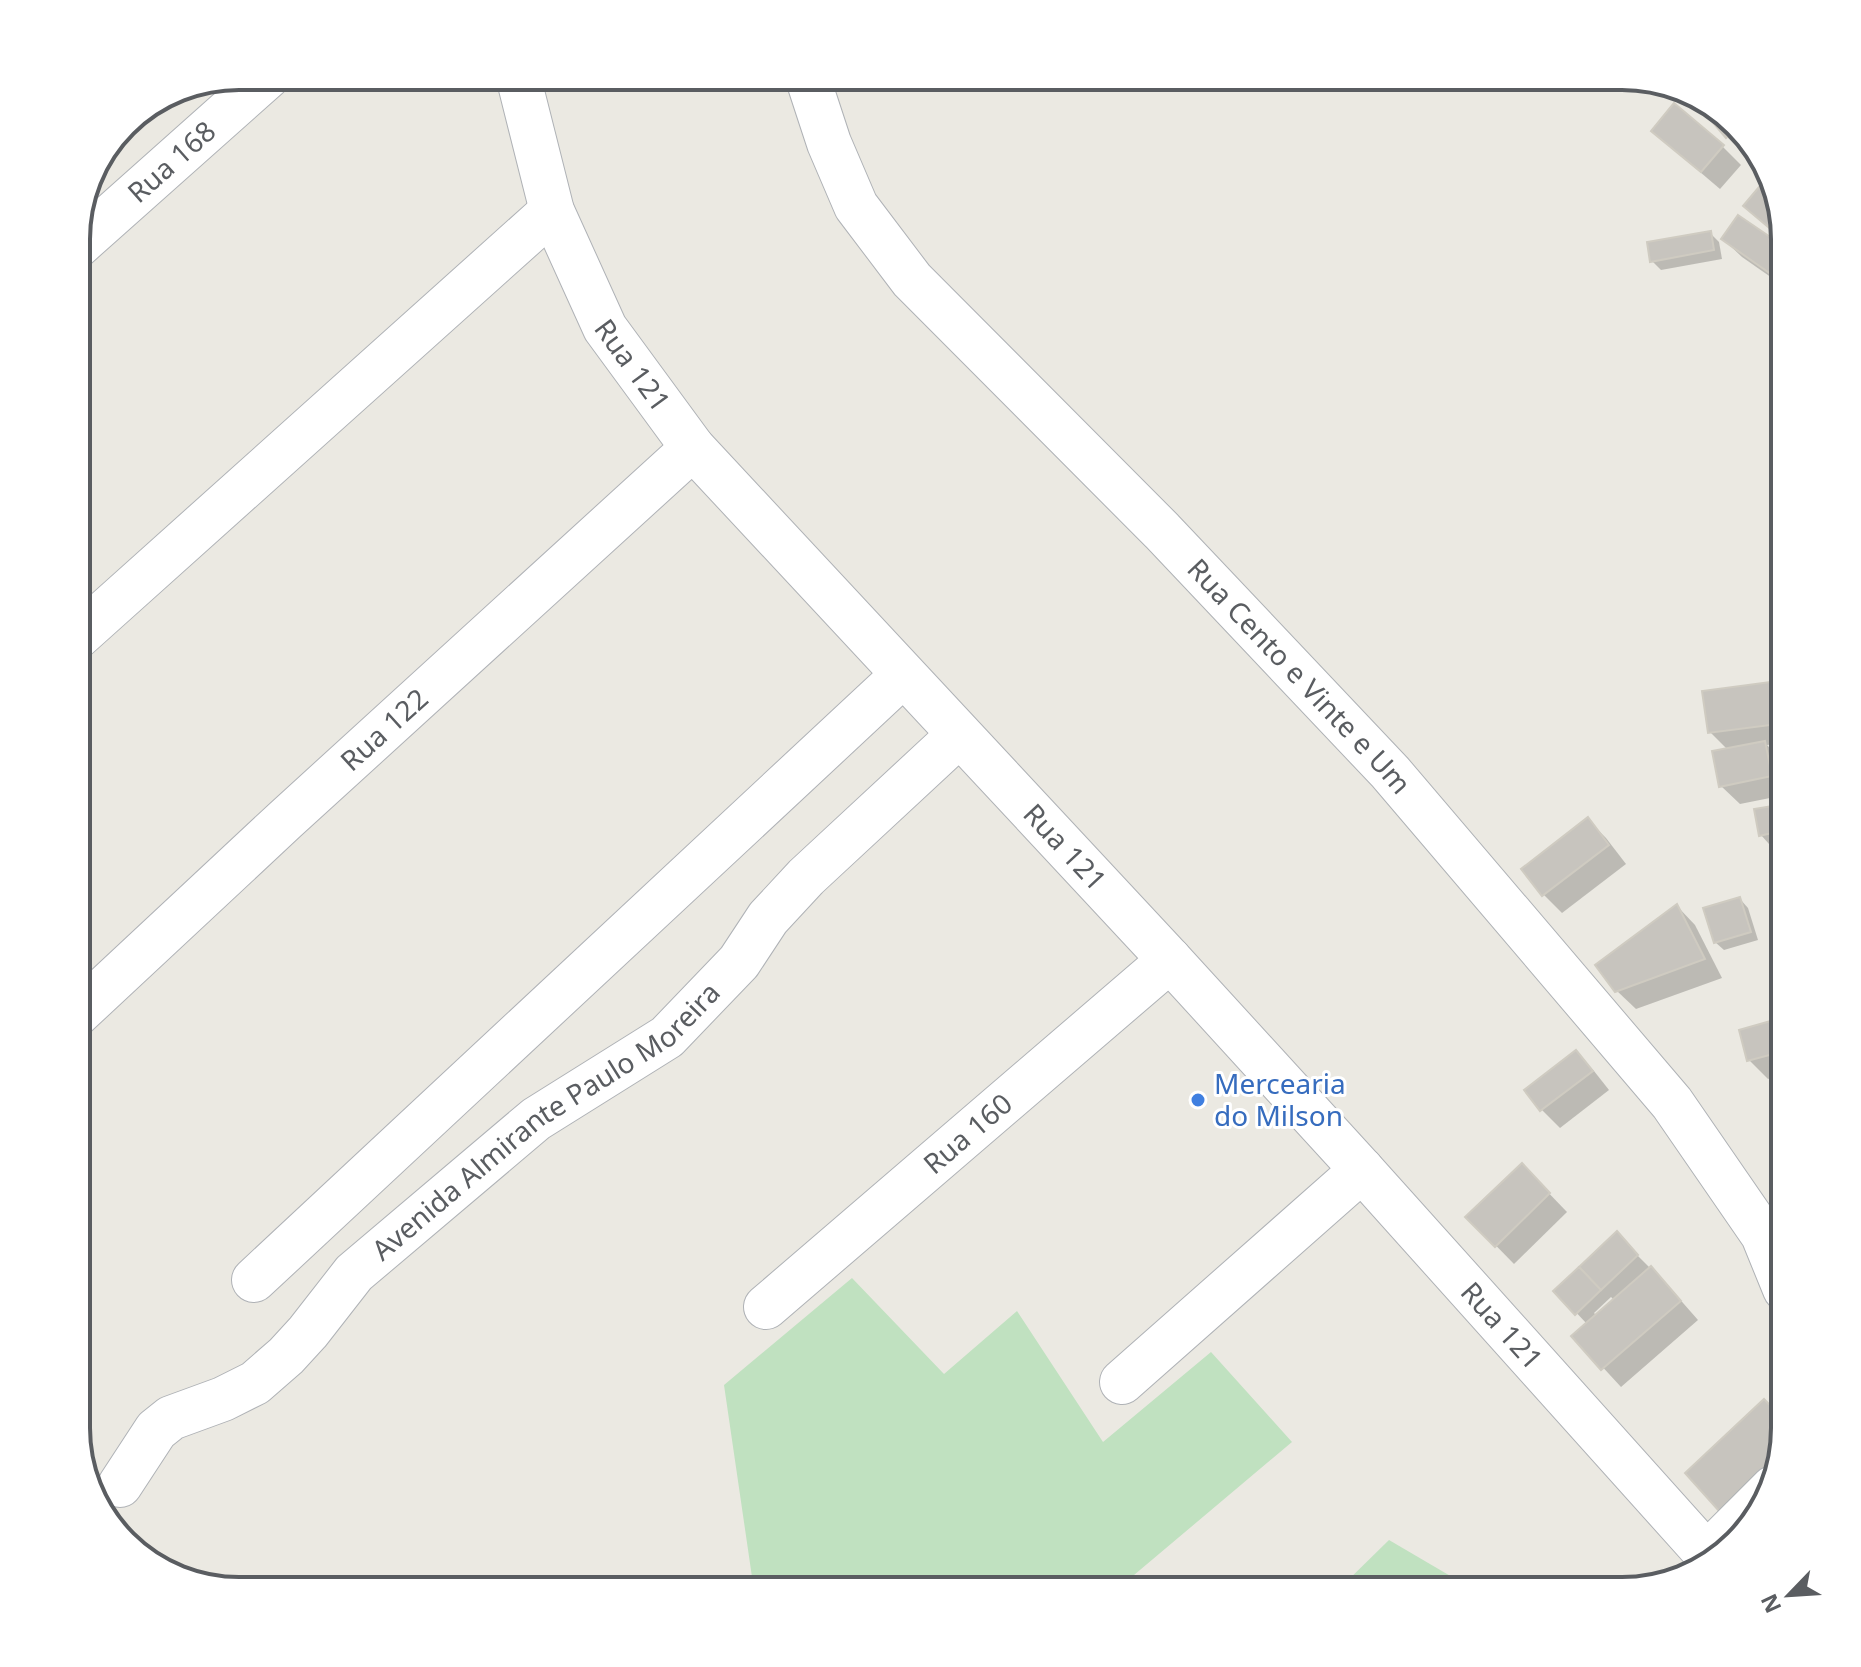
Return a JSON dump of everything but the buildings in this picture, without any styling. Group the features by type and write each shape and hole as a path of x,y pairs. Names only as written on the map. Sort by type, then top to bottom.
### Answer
{"street":[{"name":"Rua 168","path":"90,235 252,90"},
{"name":"Rua 121","path":"522,90 552,211 605,328 693,448 1170,960 1705,1552"},
{"name":"Rua Cento e Vinte e Um","path":"812,90 829,143 856,206 912,280 1162,531 1390,772 1672,1103 1763,1235 1771,1255"},
{"path":"90,625 552,211"},
{"name":"Rua 122","path":"90,1002 693,448"},
{"path":"254,1280 903,675"},
{"name":"Avenida Almirante Paulo Moreira","path":"120,1485 156,1430 171,1418 223,1399 255,1383 308,1332 354,1273 524,1129 667,1037 739,962 768,918 806,877 959,735"},
{"name":"Rua 160","path":"766,1307 1170,960"},
{"path":"1122,1382 1362,1170"}],"green space":[{"path":"852,1278 944,1374 1017,1311 1103,1442 1211,1352 1292,1442 1132,1577 752,1577 724,1385"},
{"path":"1389,1540 1452,1577 1351,1577"}],"place":[{"name":"Mercearia do Milson","path":"1198,1100"}]}
